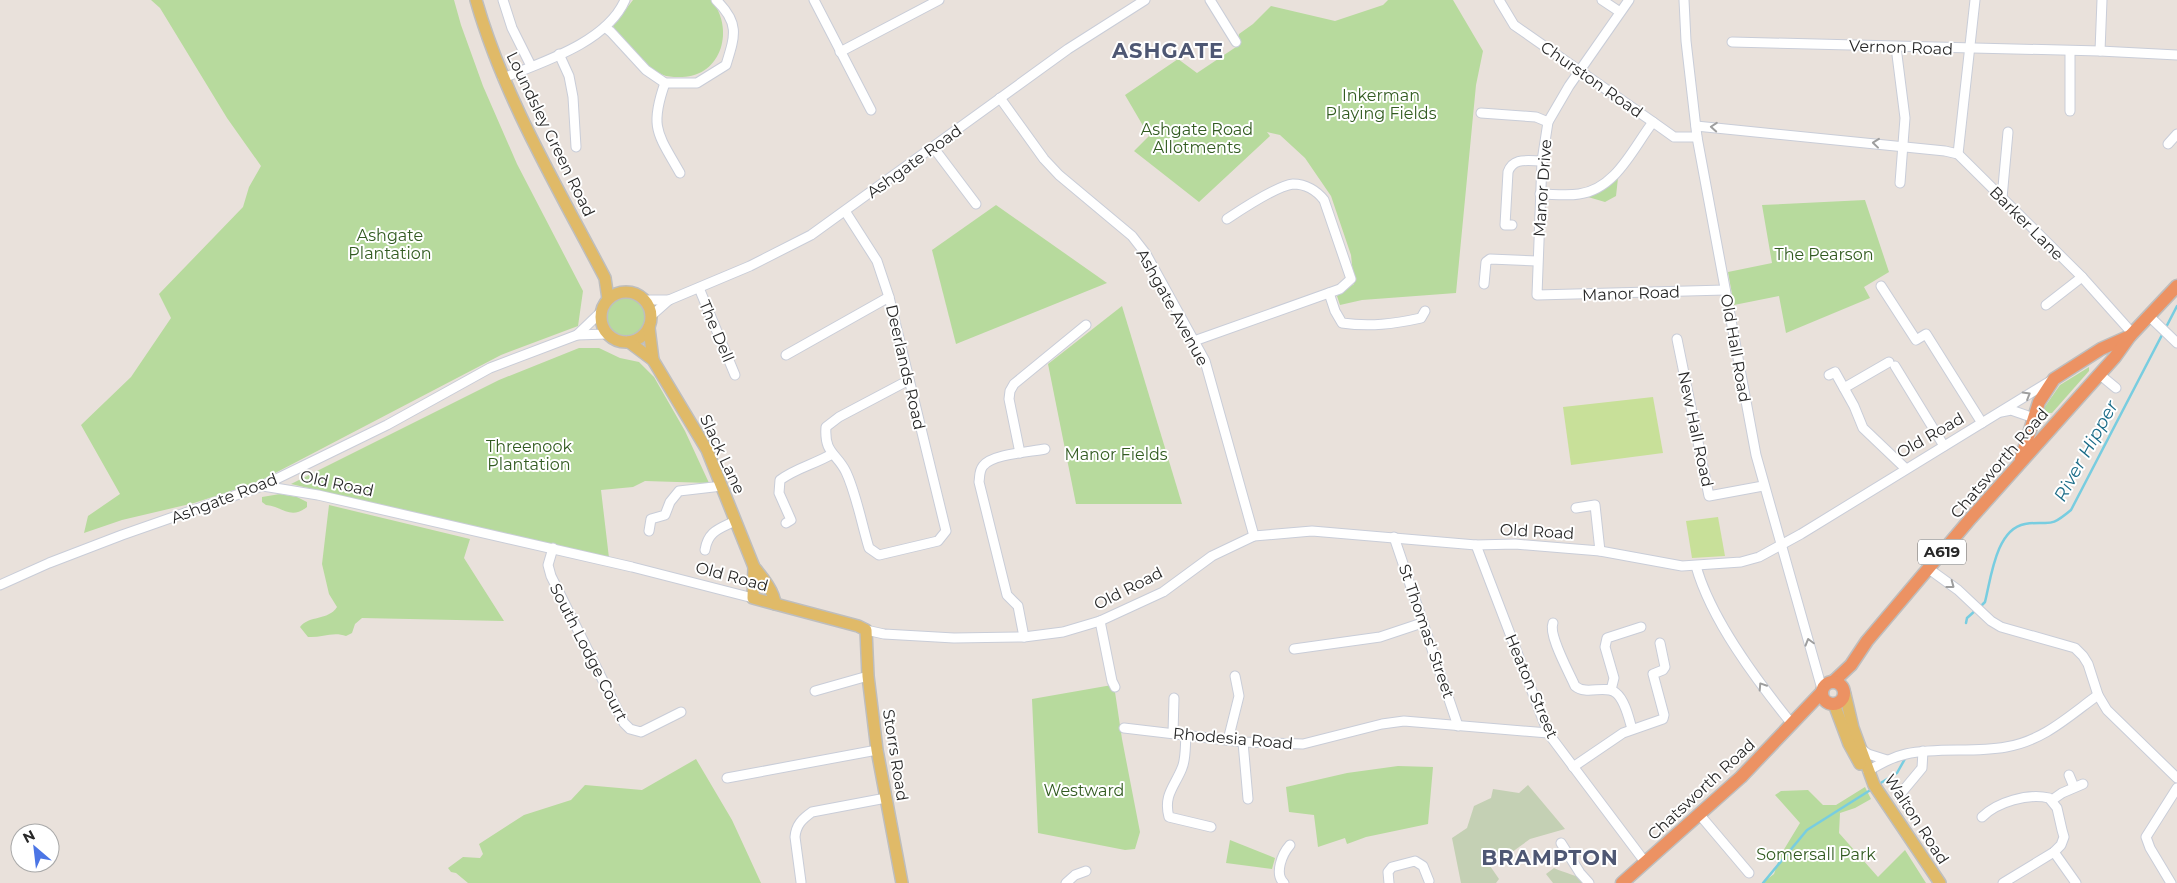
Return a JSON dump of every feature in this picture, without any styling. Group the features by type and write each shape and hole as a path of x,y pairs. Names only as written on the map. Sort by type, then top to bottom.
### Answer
{"highway":[{"name":"Chatsworth Road","path":"1834,681 1852,665 1867,641 2115,357 2131,335 2177,286"},
{"name":"A619","path":"2019,465 2039,402 2054,379 2087,358 2131,335"},
{"path":"2087,358 2097,362 2099,374"},
{"path":"2034,418 2047,422 2058,420"},
{"name":"Chatsworth Road","path":"1845,692 1852,665"},
{"path":"1834,681 1841,684 1845,692 1840,702 1826,697 1827,683 1834,681"},
{"name":"Chatsworth Road","path":"1622,883 1741,777 1796,720 1826,697"}],"main road":[{"name":"Loundsley Green Road","path":"476,0 503,78 546,166 605,278 608,299"},
{"name":"Loundsley Green Road","path":"605,278 622,292"},
{"path":"622,292 634,293 645,300 651,316 648,328 640,338 629,342 617,341 607,334 601,320 601,312 608,299 622,292"},
{"name":"Slack Lane","path":"648,328 653,360 707,450 754,568 775,599 775,604"},
{"name":"Slack Lane","path":"629,342 653,360"},
{"name":"Slack Lane","path":"753,598 754,568"},
{"name":"Old Road","path":"753,598 858,626 866,630"},
{"name":"Storrs Road","path":"866,630 868,676 878,750 902,883"},
{"name":"Walton Road","path":"1845,692 1860,748 1874,785 1940,883"},
{"name":"Walton Road","path":"1826,697 1858,761 1868,772"}],"street":[{"path":"503,0 512,28 532,66"},
{"path":"503,78 588,40 605,27 625,0"},
{"path":"605,27 646,70 665,83 697,83 726,65 735,37 729,12 716,0"},
{"path":"814,0 871,110"},
{"path":"840,52 939,0"},
{"path":"1210,0 1236,42"},
{"name":"Churston Road","path":"1499,0 1514,25 1674,137 1697,137"},
{"path":"1602,0 1620,12"},
{"name":"Manor Drive","path":"1537,296 1542,161 1548,122 1579,71 1629,0"},
{"name":"Old Hall Road","path":"1684,0 1686,41 1697,137 1763,486 1826,697"},
{"path":"1696,126 1904,146 1958,154 1975,0"},
{"path":"2100,51 2102,0"},
{"name":"Ashgate Road","path":"651,316 669,300 774,255 811,235 1068,49 1142,1"},
{"name":"Vernon Road","path":"1732,42 2070,50 2177,55"},
{"path":"1896,47 1904,118 1904,146 1900,183"},
{"path":"2070,50 2070,111"},
{"path":"560,54 570,76 576,147"},
{"path":"665,83 656,108 658,134 680,173"},
{"name":"Ashgate Avenue","path":"1000,98 1044,159 1059,175 1132,236 1146,254 1205,361 1254,536"},
{"path":"1481,113 1536,117 1548,122"},
{"path":"1540,194 1579,194 1602,185 1620,170 1653,122"},
{"path":"2002,198 2008,132"},
{"path":"2168,144 2177,134"},
{"path":"933,147 976,204"},
{"name":"Barker Lane","path":"1958,154 2082,277 2131,335"},
{"path":"1507,228 1508,172 1510,166 1514,162 1520,161 1542,161"},
{"path":"1194,341 1330,293 1349,283 1351,279 1324,200 1317,192 1306,186 1293,184 1261,197 1227,219"},
{"name":"Deerlands Road","path":"832,454 846,471 869,548 879,555 938,541 946,531 889,298 877,261 845,211"},
{"path":"1494,279 1484,281 1486,262 1490,259 1537,261"},
{"path":"2046,305 2082,277"},
{"path":"1881,286 1916,340 1926,334 1982,424"},
{"name":"The Dell","path":"699,288 735,375"},
{"name":"Manor Road","path":"1537,296 1725,290"},
{"path":"1330,293 1335,311 1342,323 1360,326 1390,325 1424,318"},
{"path":"786,355 889,298"},
{"name":"Ashgate Road","path":"645,300 669,300"},
{"name":"Ashgate Road","path":"577,335 601,312"},
{"path":"2149,316 2177,343"},
{"path":"1020,453 1010,391 1014,384 1072,332 1086,325"},
{"name":"Ashgate Road","path":"0,585 90,547 262,486 387,425 490,368 577,335 607,334"},
{"name":"New Hall Road","path":"1677,339 1710,496 1763,486"},
{"path":"1844,388 1892,364 1944,446"},
{"path":"1829,375 1835,372 1863,428 1905,468"},
{"path":"2099,374 2116,388"},
{"name":"Old Road","path":"866,630 884,634 954,638 1024,637 1063,632 1100,622 1163,592 1212,556 1254,536 1312,531 1476,545 1515,544 1600,551 1671,566 1741,562 1781,546 1905,468 1982,424 2054,379"},
{"path":"786,523 791,520 779,493 780,480 791,472 815,464 832,454 825,439 826,427 839,417 909,380"},
{"path":"2001,412 2011,410 2034,418"},
{"path":"1024,637 1018,606 1006,595 980,482 980,472 983,465 992,459 1045,449"},
{"name":"Old Road","path":"262,486 318,494 552,548 753,598"},
{"path":"648,531 651,519 665,515 670,502 679,492 722,486"},
{"path":"1576,508 1595,505 1600,551"},
{"path":"705,550 707,539 715,531 735,521"},
{"name":"St Thomas' Street","path":"1394,538 1458,726"},
{"name":"Heaton Street","path":"1476,545 1548,733 1645,862"},
{"name":"South Lodge Court","path":"552,548 548,565 551,576 624,723 630,729 641,732 681,712"},
{"path":"1696,566 1701,585 1727,632 1766,693 1796,720"},
{"path":"1929,569 2001,627 2075,648 2083,656 2098,695 2107,710 2177,778"},
{"path":"1100,622 1112,681 1115,687"},
{"path":"1294,649 1380,637 1422,623"},
{"path":"1553,623 1551,627 1556,645 1574,686 1580,690 1611,690 1617,693 1632,729"},
{"path":"1611,690 1614,678 1605,646 1608,638 1641,627"},
{"path":"1573,767 1619,734 1663,719 1664,715 1653,674 1663,670 1665,667 1660,644"},
{"path":"815,691 868,676"},
{"path":"1228,740 1239,696 1235,676"},
{"path":"1868,772 1887,760 1905,754 1923,751 1972,752 2008,747 2049,731 2067,720 2098,695"},
{"path":"1173,733 1174,698"},
{"name":"Rhodesia Road","path":"1124,728 1243,742 1303,744 1382,724 1404,721 1548,733"},
{"path":"1186,736 1183,767 1171,788 1167,808 1169,817 1211,827"},
{"path":"1243,742 1248,799"},
{"path":"1860,748 1868,754 1887,760"},
{"path":"726,778 878,750"},
{"path":"1902,792 1922,768 1923,751"},
{"path":"2069,776 2074,788"},
{"path":"2052,800 2083,784"},
{"path":"2171,883 2150,848 2146,837 2177,788"},
{"path":"1982,817 1991,808 2001,803 2034,797 2045,797 2052,800 2057,808 2064,837 2061,845 2054,852 2003,883"},
{"path":"802,882 795,837 796,830 802,819 812,812 886,798"},
{"path":"1699,814 1749,874"},
{"path":"1561,843 1580,873 1589,883"},
{"path":"1284,883 1280,879 1278,872 1290,845"},
{"path":"2054,852 2076,883"},
{"path":"1388,883 1388,872 1392,867 1415,861 1424,866 1429,881"},
{"path":"1066,883 1075,875 1086,871"}],"green space":[{"name":"Ashgate Plantation","path":"151,0 454,0 483,86 517,164 583,291 578,326 501,355 258,482 194,503 122,520 84,533 88,516 120,494 81,425 131,377 171,318 159,294 243,207 249,187 261,166 227,118 160,8"},
{"path":"633,0 711,0 718,11 723,36 721,49 715,60 696,75 682,77 666,76 652,68 629,48 613,26"},
{"name":"Inkerman Playing Fields","path":"1388,0 1453,0 1483,51 1476,85 1456,293 1362,300 1340,305 1337,296 1354,284 1351,255 1331,196 1305,158 1280,135 1267,132 1270,136 1199,202 1134,151 1149,136 1125,95 1178,59 1197,73 1236,47 1239,34 1253,24 1271,6 1335,21 1383,5"},
{"path":"1618,178 1616,196 1605,202 1588,197 1610,185"},
{"name":"The Pearson","path":"1865,200 1889,272 1864,287 1870,298 1786,333 1779,296 1734,305 1728,272 1772,263 1762,205"},
{"path":"996,205 1107,283 956,344 932,250"},
{"path":"625,296 636,299 642,305 645,316 642,327 636,333 625,336 614,333 608,327 605,316 608,305 614,299"},
{"name":"Manor Fields","path":"1122,306 1182,504 1076,504 1048,364"},
{"name":"Threenook Plantation","path":"579,348 599,348 620,358 639,362 654,377 685,431 709,483 645,481 633,487 601,490 609,558 291,484 499,380"},
{"path":"2089,367 2089,371 2052,413 2047,413 2044,408 2060,385"},
{"path":"1653,397 1663,453 1571,465 1563,407"},
{"path":"280,494 297,497 307,502 307,507 301,511 291,513 262,502 262,497"},
{"path":"329,505 470,539 464,558 504,621 362,618 355,624 352,633 346,636 336,634 308,637 300,627 308,621 329,614 337,607 329,594 322,564"},
{"path":"1718,517 1725,556 1692,558 1686,521"},
{"name":"Westward","path":"1112,685 1115,692 1140,832 1135,849 1125,850 1038,833 1032,699"},
{"path":"696,759 732,820 761,883 468,883 448,868 463,857 480,858 483,854 479,844 524,815 571,800 585,785 642,790"},
{"path":"1398,766 1433,767 1428,824 1366,837 1347,844 1345,838 1318,847 1314,815 1289,812 1286,787 1347,773"},
{"path":"1528,785 1565,829 1530,839 1501,860 1498,856 1488,863 1499,879 1496,883 1461,883 1452,838 1467,828 1474,806 1491,798 1493,789 1519,793"},
{"name":"Somersall Park","path":"1865,787 1871,799 1855,808 1840,813 1839,833 1878,877 1905,850 1926,883 1762,883 1774,874 1780,856 1800,823 1775,795 1781,791 1808,790 1823,805 1836,805"},
{"path":"1230,840 1275,858 1272,869 1226,863"},
{"path":"1554,868 1580,878 1586,883 1553,883 1546,874"}],"waterway":[{"name":"River Hipper","path":"1980,607 1985,602 1996,556 2007,535 2015,528 2025,524 2053,522 2071,510 2177,306"},
{"name":"River Hipper","path":"1966,623 1967,618 1976,610"},
{"name":"River Hipper","path":"1879,784 1897,773 1906,757"},
{"name":"River Hipper","path":"1763,883 1807,830 1872,789"}],"district":[{"name":"ASHGATE","path":"1168,51"},
{"name":"BRAMPTON","path":"1550,858"}],"park label":[{"name":"Ashgate Road Allotments","path":"1197,138"}]}
